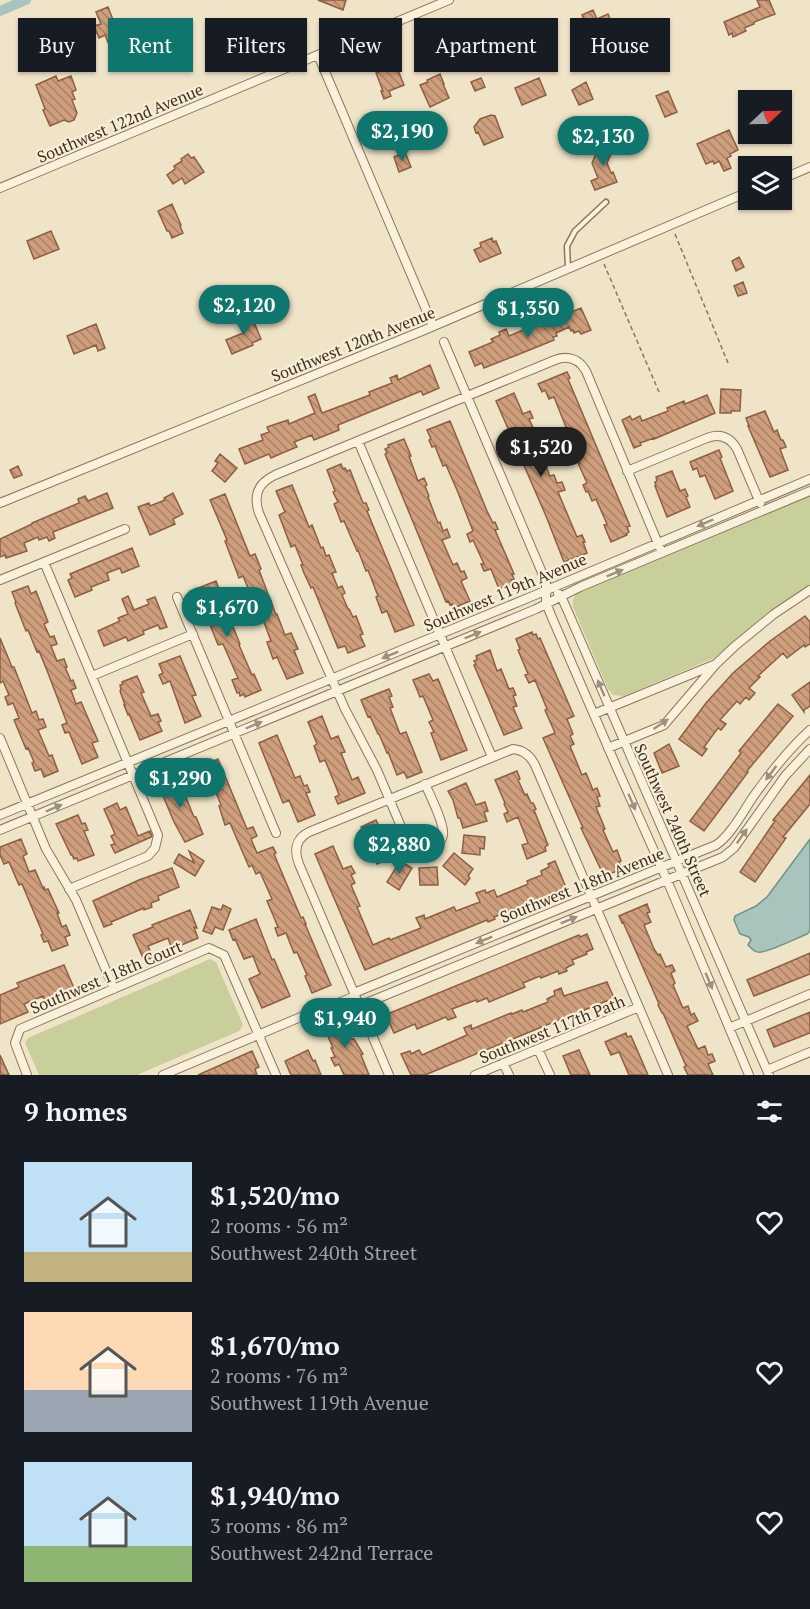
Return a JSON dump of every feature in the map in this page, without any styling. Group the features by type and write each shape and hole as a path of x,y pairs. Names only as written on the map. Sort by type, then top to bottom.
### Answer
{"street":[{"name":"Southwest 122nd Avenue","path":"0,188 449,0"},
{"path":"318,55 433,326"},
{"path":"792,174 810,167"},
{"name":"Southwest 120th Avenue","path":"0,503 433,326 738,196"},
{"name":"Southwest 240th Street","path":"444,342 548,586 561,596 768,1073"},
{"path":"425,784 443,833 440,841 434,845 420,848 410,844 332,679 259,513 256,495 260,486 270,477 566,357 574,359 586,371 662,553"},
{"path":"627,471 707,438 725,436 737,449 763,510"},
{"path":"358,441 492,757"},
{"name":"Southwest 119th Avenue","path":"0,815 439,635 548,586 810,479"},
{"name":"Southwest 119th Avenue","path":"0,830 810,491"},
{"path":"0,580 125,529"},
{"path":"44,562 158,838 155,848 145,857 69,889"},
{"name":"Southwest 240th Street","path":"548,586 546,603 662,868 749,1075"},
{"path":"608,748 664,725 717,663 762,624 810,590"},
{"path":"177,597 276,833"},
{"path":"92,676 193,634"},
{"path":"594,714 717,663"},
{"path":"683,678 688,678 695,690"},
{"name":"Southwest 118th Avenue","path":"258,1035 721,842 781,760 810,730"},
{"path":"0,738 32,817 51,858 82,913 114,988"},
{"path":"389,1075 299,864 296,847 306,833 513,749 525,752 533,760 668,1075"},
{"name":"Southwest 118th Avenue","path":"359,1006 723,857 785,776 810,749"},
{"name":"Southwest 118th Court","path":"27,1075 15,1043 20,1029 206,948 224,955 258,1035"},
{"path":"729,1028 810,994"},
{"name":"Southwest 117th Path","path":"475,1075 639,1007"},
{"path":"164,1075 258,1035 276,1075"},
{"path":"538,1049 550,1075"},
{"path":"768,1073 810,1052"},
{"path":"503,1063 508,1075"}],"lane":[{"path":"568,268 567,246 575,231 606,202"}],"path":[{"path":"671,225 728,363"},
{"path":"600,255 659,392"}],"green space":[{"path":"810,495 810,585 767,613 714,658 624,696 613,695 608,689 573,607 574,598 579,591"},
{"path":"210,959 216,962 243,1025 239,1031 137,1075 39,1075 25,1043 28,1038"}],"water":[{"path":"810,839 810,931 771,949 755,951 748,945 751,940 749,937 740,934 734,920 735,916 756,906 767,897"}],"building":[{"path":"318,0 346,0 343,10"},
{"path":"757,0 769,0 775,14 754,22 744,28 746,31 733,37 732,33 729,35 724,22 760,7"},
{"path":"108,7 112,18 108,18 108,42 105,35 99,38 96,31 96,25 101,24 96,12"},
{"path":"593,10 597,18 583,18 582,15"},
{"path":"399,72 404,85 389,91 391,96 384,99 376,73"},
{"path":"440,74 449,98 430,107 420,85"},
{"path":"56,76 58,81 71,76 76,90 72,92 75,99 72,100 77,113 74,120 69,122 64,120 50,126 36,85"},
{"path":"481,78 485,87 475,91 471,82"},
{"path":"539,78 546,95 522,105 515,88"},
{"path":"586,82 593,99 579,105 572,90"},
{"path":"668,91 677,112 665,117 656,96"},
{"path":"495,116 503,137 484,145 474,127 480,119"},
{"path":"729,130 738,150 727,158 731,168 724,171 719,161 706,164 697,144"},
{"path":"601,142 614,147 607,163 617,182 595,190 591,181 598,178 592,163"},
{"path":"405,152 411,167 399,172 394,157"},
{"path":"188,154 191,158 194,157 204,172 185,184 182,178 173,184 167,175"},
{"path":"172,204 183,233 172,238 158,211"},
{"path":"51,231 59,249 34,259 27,241"},
{"path":"492,238 493,242 496,241 501,253 480,262 474,250 481,247 480,243"},
{"path":"739,257 744,267 736,271 732,261"},
{"path":"743,282 747,293 738,296 734,286"},
{"path":"581,308 591,330 581,334 579,331 574,333 569,327 556,333 554,340 484,368 482,363 475,366 469,352 493,342 491,339 500,335 499,332 506,329 509,336"},
{"path":"251,315 261,339 232,354 226,340 243,333 237,321"},
{"path":"96,324 105,348 98,351 96,345 74,354 67,336"},
{"path":"430,365 439,388 423,395 421,391 338,425 339,430 314,440 312,435 294,442 297,447 271,458 269,454 245,464 239,449 263,440 261,435 269,432 267,427 288,420 289,424 315,413 308,397 315,394 322,413 370,395 369,392 392,383 390,378 397,375 398,380"},
{"path":"567,372 630,526 627,527 629,532 627,535 611,542 604,525 607,524 596,499 592,501 583,485 587,483 554,397 549,399 545,390 542,392 538,384"},
{"path":"721,389 741,390 740,411 720,413"},
{"path":"514,393 523,414 530,411 533,418 529,419 543,449 539,451 550,476 554,475 557,483 562,482 565,490 558,492 577,537 582,535 585,542 583,542 587,553 564,562 496,401"},
{"path":"707,395 715,413 640,443 641,445 634,448 622,420 630,416 632,420 640,416 642,421 668,411 667,408 684,401 685,404"},
{"path":"765,411 774,432 777,430 786,447 780,449 788,470 770,477 746,418"},
{"path":"450,421 487,511 498,529 495,530 514,574 512,574 514,579 511,580 513,584 499,589 491,569 484,571 481,564 484,564 473,540 470,542 467,534 473,531 457,490 446,465 443,466 435,446 432,447 429,440 431,439 427,430"},
{"path":"404,439 418,481 424,478 427,485 425,486 428,497 438,523 440,522 443,531 447,529 450,537 442,540 453,565 457,563 467,578 461,581 470,601 454,608 448,601 446,602 385,454 388,445"},
{"path":"719,450 733,491 715,499 705,475 700,477 697,468 693,470 690,462"},
{"path":"220,454 237,468 225,482 212,471 218,463 215,461"},
{"path":"341,464 343,469 350,470 363,503 366,503 369,510 367,511 414,625 395,632 387,611 382,613 368,570 366,571 358,550 344,521 341,522 334,504 338,502 327,470"},
{"path":"18,466 22,475 14,478 10,470"},
{"path":"672,471 680,491 685,489 690,507 667,517 655,482 656,477"},
{"path":"292,485 309,527 312,525 321,548 323,547 326,556 329,555 336,572 332,573 338,588 342,586 345,593 342,595 348,609 353,617 356,616 363,634 360,635 365,646 348,653 345,646 338,648 313,587 311,588 304,573 295,545 291,547 279,515 285,512 276,491"},
{"path":"107,493 113,508 53,532 55,538 49,541 47,537 39,540 38,537 24,543 27,551 6,558 5,555 0,557 0,539 79,503 78,499 85,496 88,501"},
{"path":"173,493 183,514 173,519 175,524 150,535 138,507 149,503 150,506 165,500 164,498"},
{"path":"225,494 250,556 255,554 261,569 259,570 285,635 291,633 298,649 294,650 303,673 287,679 277,657 273,659 267,642 271,641 262,617 255,620 252,612 256,611 253,600 243,576 239,578 225,541 227,540 210,500"},
{"path":"132,548 139,566 122,573 120,568 107,573 109,580 75,597 68,580 72,578 70,574"},
{"path":"216,581 222,597 220,598 239,645 261,690 245,697 244,694 240,696 239,692 237,693 232,680 238,678 223,644 218,645 196,589"},
{"path":"28,586 31,594 36,591 48,622 44,624 50,637 54,636 57,644 51,646 57,661 64,659 67,667 65,667 76,688 71,690 76,704 81,702 98,741 92,743 98,757 82,764 69,732 65,733 62,725 67,723 48,673 28,630 26,631 15,603 12,592"},
{"path":"128,596 134,610 149,604 147,600 155,597 167,627 160,629 158,625 128,641 126,637 104,646 98,631 120,621 118,618 128,614 122,599"},
{"path":"805,616 810,622 810,644 805,647 804,645 787,658 783,653 758,676 760,677 749,688 755,693 749,700 746,697 740,704 737,701 720,720 726,724 721,730 718,728 704,747 707,749 702,756 679,739 706,703 733,673 770,641"},
{"path":"532,632 538,639 540,638 574,716 567,719 573,734 570,736 574,744 570,746 582,775 586,773 593,790 597,788 600,806 596,807 605,829 603,830 613,852 617,850 621,861 619,862 622,869 604,876 543,738 555,733 535,680 529,683 525,675 528,674 516,639"},
{"path":"0,638 32,713 36,711 39,720 43,719 46,727 38,730 58,771 44,777 41,769 35,771 32,763 34,762 14,720 19,718 13,703 8,705 5,697 9,695 3,681 0,683"},
{"path":"490,650 497,671 501,669 509,689 513,688 516,695 513,696 517,706 513,707 522,728 504,735 474,665 476,664 474,661 477,660 476,656"},
{"path":"180,656 196,695 192,696 201,716 185,723 170,681 163,684 159,675 163,673 159,664"},
{"path":"429,674 433,681 438,679 467,750 441,760 431,733 434,732 429,722 433,720 413,680"},
{"path":"137,676 144,692 141,693 151,716 158,714 161,721 158,722 162,731 140,740 120,691 122,682"},
{"path":"810,682 810,706 804,712 792,695"},
{"path":"389,689 393,707 390,708 400,734 406,732 422,772 407,778 404,772 397,775 388,752 361,700"},
{"path":"778,704 793,716 747,771 704,831 690,821 741,753 739,751"},
{"path":"322,716 331,739 338,736 345,752 341,753 352,780 358,777 365,793 338,804 335,797 339,795 325,760 320,762 314,746 317,744 308,722"},
{"path":"277,735 295,778 300,776 304,786 307,785 310,792 306,793 315,815 298,822 289,800 283,803 259,743"},
{"path":"669,744 679,766 662,773 654,753"},
{"path":"218,759 247,829 253,827 257,836 251,839 257,853 273,847 276,853 274,854 331,985 312,993 305,976 307,975 286,933 278,936 275,928 278,927 267,901 272,899 260,872 256,874 252,865 249,867 230,823 225,825 219,806 221,805 212,783 208,784 205,777 202,766"},
{"path":"517,771 520,779 518,780 525,795 527,794 536,809 534,810 548,845 545,847 546,851 527,859 522,845 528,843 518,817 507,822 504,814 508,812 495,780"},
{"path":"810,775 810,804 783,837 786,838 755,882 740,872 775,821 773,820"},
{"path":"177,776 203,834 185,842 158,784"},
{"path":"466,783 476,805 485,802 488,811 484,812 487,821 463,828 448,791"},
{"path":"117,803 120,810 126,807 138,836 150,831 152,836 115,853 111,845 115,844 111,836 115,834 104,809"},
{"path":"78,815 88,830 84,831 94,855 78,861 71,855 56,824"},
{"path":"376,820 394,857 377,864 367,848 369,847 361,827"},
{"path":"464,835 485,837 484,849 480,848 480,855 462,853"},
{"path":"21,839 27,854 23,856 29,872 35,870 43,888 48,889 59,913 57,913 62,927 66,925 70,935 65,937 68,945 52,951 48,941 44,942 41,935 43,934 22,884 19,885 9,862 4,864 0,855 0,847"},
{"path":"333,846 343,869 351,866 355,873 351,875 355,883 351,885 360,906 357,907 373,945 421,928 416,918 424,915 425,919 454,907 456,911 480,902 476,893 494,890 497,897 528,884 527,881 542,875 541,871 555,861 567,890 561,892 560,890 494,917 495,919 488,922 487,920 365,970 315,854"},
{"path":"189,851 204,861 195,876 174,863 179,854 194,863"},
{"path":"454,853 473,869 465,885 443,866"},
{"path":"400,861 412,868 399,890 387,882"},
{"path":"437,867 438,885 420,885 419,868"},
{"path":"172,868 179,887 158,896 159,900 151,903 152,907 144,910 144,908 104,927 93,901"},
{"path":"647,904 650,912 647,913 651,922 644,925 654,949 658,955 660,954 666,967 672,965 675,971 671,973 675,983 673,985 683,1008 688,1006 691,1015 694,1013 698,1021 687,1026 698,1049 705,1046 708,1055 712,1054 715,1061 708,1064 713,1075 688,1075 619,916"},
{"path":"223,905 231,909 223,930 215,927 212,934 203,931 212,907 221,910"},
{"path":"190,910 198,938 172,949 168,938 148,946 153,957 147,960 143,958 133,935"},
{"path":"256,919 272,960 274,959 290,996 262,1008 249,979 260,974 253,956 244,959 229,930"},
{"path":"587,934 593,949 572,960 574,964 566,968 567,971 559,974 558,971 541,978 540,976 523,983 525,987 489,1002 487,998 477,1002 476,1000 452,1009 456,1017 448,1020 446,1017 417,1029 415,1024 394,1033 386,1015 579,935 580,937"},
{"path":"810,953 810,974 754,996 747,980"},
{"path":"64,965 74,988 71,989 73,992 46,1004 43,996 24,1004 28,1012 0,1024 0,995 19,987 17,983"},
{"path":"607,982 614,998 425,1075 411,1075 401,1054 410,1051 411,1054 419,1050 422,1055 467,1035 464,1028 471,1025 472,1029 511,1013 522,1010 523,1012 548,1002 547,999 555,995 554,991 561,988 564,996"},
{"path":"810,1012 810,1033 774,1047 767,1030"},
{"path":"344,1016 352,1039 363,1054 361,1055 369,1075 344,1075 339,1064 335,1066 331,1058 335,1057 331,1048 333,1048 323,1025"},
{"path":"626,1033 627,1037 631,1036 648,1075 629,1075 619,1052 611,1055 605,1042"},
{"path":"308,1050 321,1075 291,1075 285,1061"},
{"path":"579,1050 590,1075 571,1075 563,1056"},
{"path":"252,1051 259,1067 255,1069 257,1075 198,1075"},
{"path":"0,1055 9,1075 0,1075"}],"waterway":[{"path":"0,11 26,0"}]}
